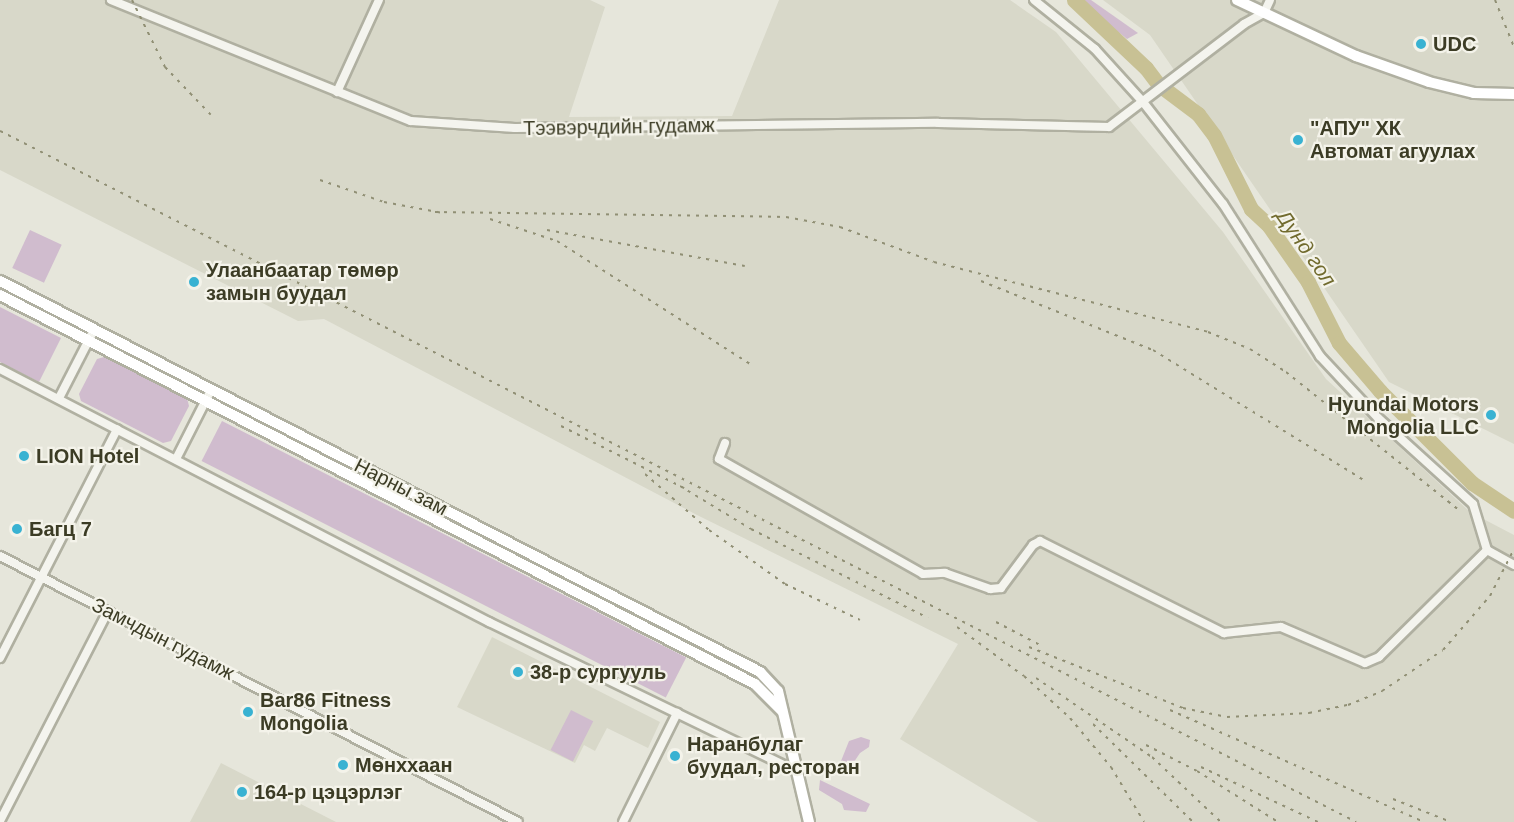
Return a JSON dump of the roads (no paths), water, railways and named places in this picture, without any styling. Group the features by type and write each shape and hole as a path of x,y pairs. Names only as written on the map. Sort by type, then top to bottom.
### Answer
{"main road":[{"path":"1237,0 1356,56 1429,82 1474,93 1514,94"},
{"name":"Нарны зам","path":"0,281 94,330 208,395"},
{"name":"Нарны зам","path":"0,295 88,340 208,395 760,672 778,691 809,822"}],"street":[{"name":"Тээвэрчдийн гудамж","path":"111,0 338,92 422,123 515,128 938,123 1109,127 1248,21 1264,13"},
{"path":"338,92 380,0"},
{"path":"1034,0 1095,49 1146,100 1227,211 1320,356 1378,418 1473,504 1487,550 1514,565"},
{"path":"1264,13 1270,0"},
{"path":"59,398 94,330"},
{"path":"0,369 489,622 796,771"},
{"path":"176,459 208,395"},
{"path":"0,658 117,429"},
{"path":"725,443 719,459 923,574 945,573 990,589 1001,588 1033,544 1040,541 1224,633 1238,634 1281,627 1365,663 1379,657 1487,550"},
{"name":"Замчдын гудамж","path":"0,556 518,822"},
{"path":"0,821 108,611"},
{"path":"622,822 676,714"}],"waterway":[{"name":"Дунд гол","path":"1074,0 1146,68 1158,84 1198,114 1214,135 1251,209 1269,226 1308,282 1339,343 1380,391 1472,483 1514,511"}],"railway":[{"path":"132,0 165,67 211,115"},
{"path":"1495,0 1514,47"},
{"path":"0,131 1356,822"},
{"path":"320,180 384,202 443,213"},
{"path":"435,212 786,217 840,227 934,262 1208,332 1250,349 1286,372 1460,511"},
{"path":"490,219 557,241 753,366"},
{"path":"547,230 745,266"},
{"path":"981,281 1153,350 1367,482"},
{"path":"561,426 684,488"},
{"path":"645,474 709,530 785,584 860,620"},
{"path":"680,486 751,529 928,618"},
{"path":"1029,647 1183,708 1227,717 1309,713 1348,705 1382,691 1443,650 1490,596 1514,549"},
{"path":"996,622 1042,646"},
{"path":"957,627 1024,676 1070,718 1111,767 1144,822"},
{"path":"1036,678 1152,757 1221,822"},
{"path":"1170,710 1424,822"},
{"path":"1093,724 1193,822"},
{"path":"1146,745 1197,771 1278,822"},
{"path":"1201,767 1318,822"},
{"path":"1393,799 1451,822"}],"place":[{"name":"UDC","path":"1421,44"},
{"name":"\"АПУ\" ХК Автомат агуулах","path":"1298,140"},
{"name":"Улаанбаатар төмөр замын буудал","path":"194,282"},
{"name":"Hyundai Motors Mongolia LLC","path":"1491,415"},
{"name":"LION Hotel","path":"24,456"},
{"name":"Багц 7","path":"17,529"},
{"name":"38-р сургууль","path":"518,672"},
{"name":"Bar86 Fitness Mongolia","path":"248,712"},
{"name":"Наранбулаг буудал, ресторан","path":"675,756"},
{"name":"Мөнххаан","path":"343,765"},
{"name":"164-р цэцэрлэг","path":"242,792"}]}
